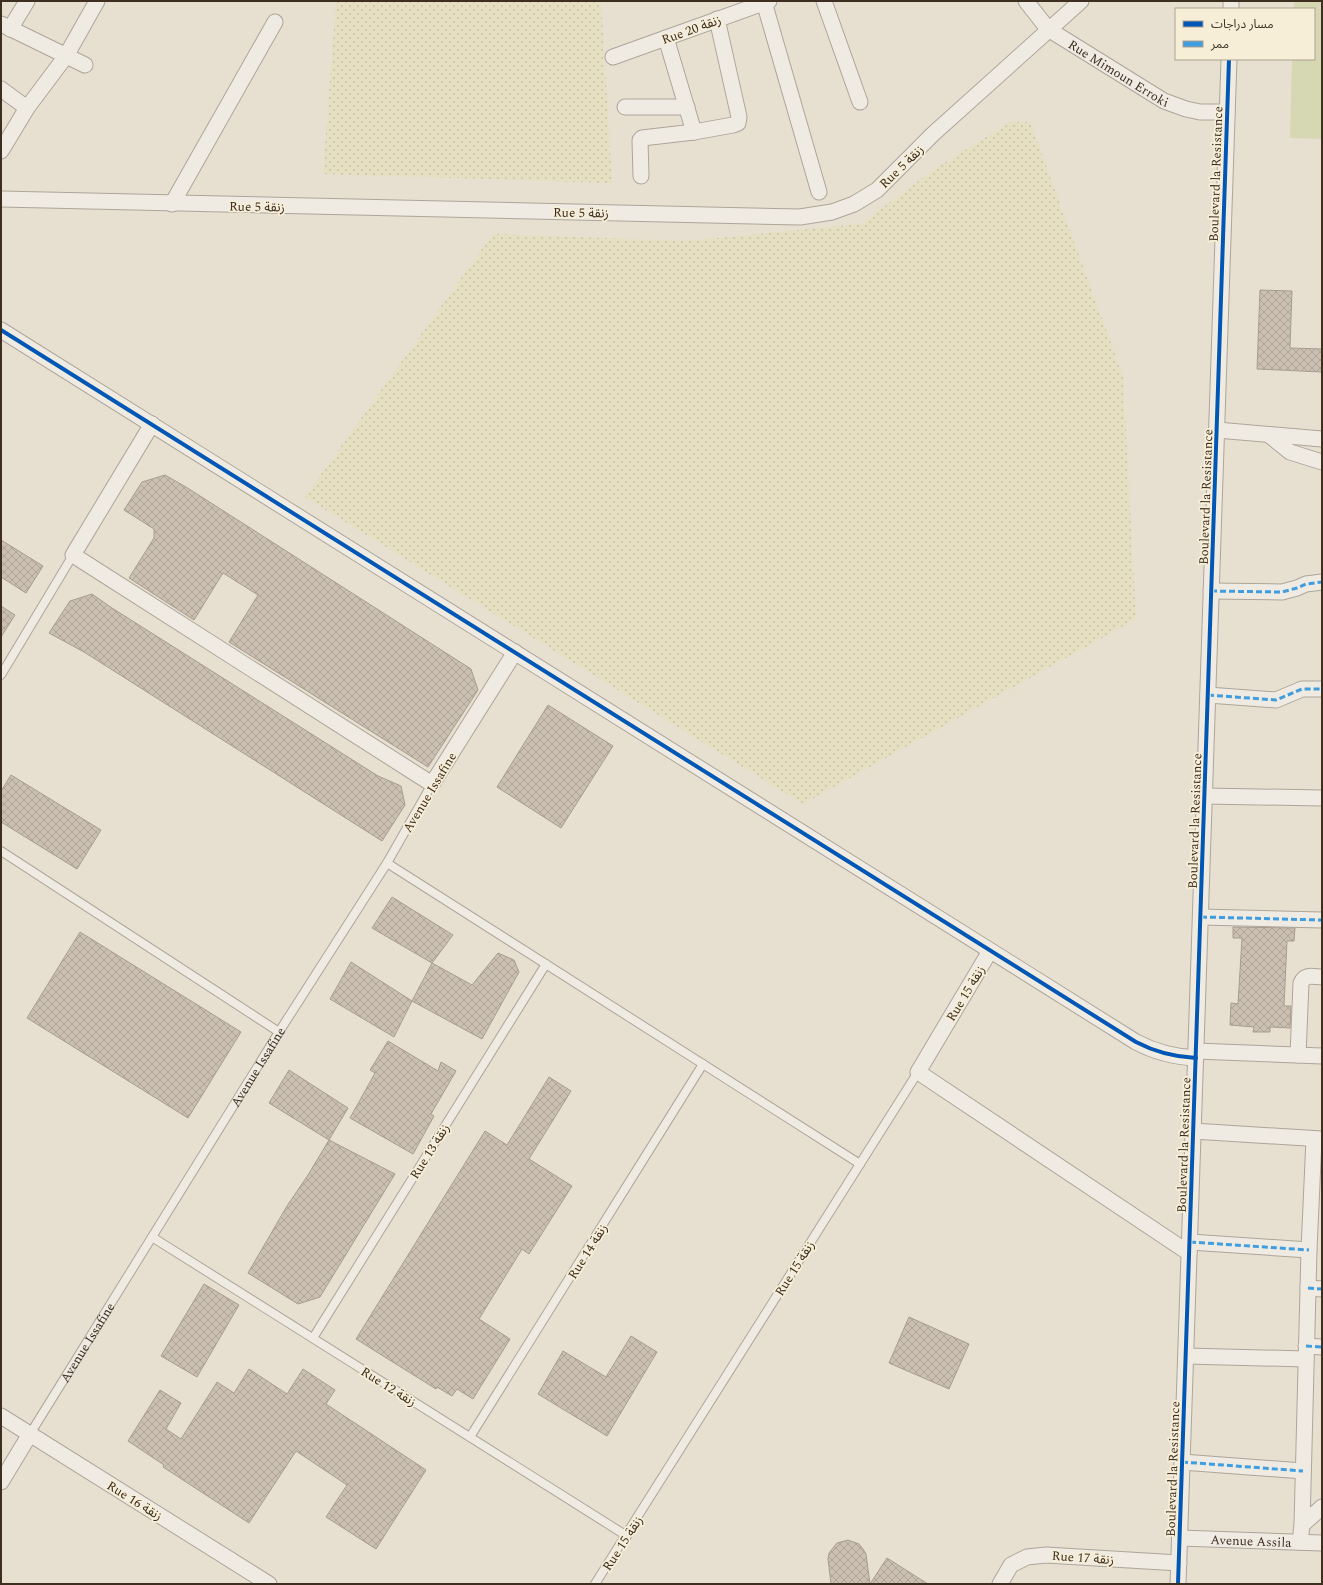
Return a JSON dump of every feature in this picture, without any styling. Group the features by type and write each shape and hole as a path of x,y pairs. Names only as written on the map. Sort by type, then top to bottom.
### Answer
{"street":[{"path":"27,1 5,27 85,65"},
{"path":"1,151 27,108 66,56 97,1"},
{"path":"824,1 860,102"},
{"name":"Rue Mimoun Erroki","path":"1026,1 1048,29 1164,101 1186,109 1200,112 1227,112"},
{"name":"Rue 5 زنقة","path":"1,200 800,217 832,212 854,204 877,190 933,134 1048,29 1081,1"},
{"path":"766,2 819,192"},
{"name":"Rue 20 زنقة","path":"613,57 766,2"},
{"path":"641,176 641,139 694,132 738,123 739,117 717,20"},
{"path":"172,204 276,22"},
{"path":"666,38 694,132"},
{"name":"Boulevard la Resistance","path":"1178,1584 1229,60"},
{"path":"1,89 27,108"},
{"path":"625,107 687,107"},
{"path":"1,330 1141,1045 1171,1056 1322,1056"},
{"path":"152,424 73,555 432,784"},
{"path":"1217,430 1322,439"},
{"path":"1269,434 1290,452 1322,462"},
{"path":"1211,591 1282,592 1292,590 1306,584 1322,582"},
{"name":"Avenue Issafine","path":"432,784 516,652"},
{"path":"1208,695 1276,700 1302,689 1322,689"},
{"path":"1205,796 1322,798"},
{"path":"1201,917 1322,920"},
{"name":"Rue 15 زنقة","path":"918,1072 990,951"},
{"path":"1298,1055 1301,983 1307,976 1322,978"},
{"path":"918,1072 1189,1247 1309,1250"},
{"path":"1193,1131 1318,1139 1309,1250 1315,1288 1306,1352 1302,1525 1300,1542"},
{"path":"1186,1356 1306,1352 1322,1347"},
{"name":"Rue 16 زنقة","path":"1,1416 269,1584"},
{"name":"Avenue Issafine","path":"1,1482 30,1434"},
{"path":"1182,1462 1303,1472"},
{"path":"1302,1525 1322,1508"},
{"name":"Avenue Assila","path":"1180,1538 1322,1543"},
{"name":"Rue 17 زنقة","path":"1000,1584 1011,1565 1027,1557 1046,1554 1179,1563"}],"lane":[{"path":"1,675 73,555"},
{"name":"Avenue Issafine","path":"30,1434 279,1032 387,863 432,784"},
{"path":"1,851 279,1032"},
{"path":"387,863 860,1164"},
{"name":"Rue 13 زنقة","path":"313,1338 546,964"},
{"name":"Rue 14 زنقة","path":"470,1437 703,1064"},
{"name":"Rue 15 زنقة","path":"595,1584 918,1072"},
{"name":"Rue 12 زنقة","path":"152,1237 626,1536"}],"shaded area":[{"path":"336,1 601,1 612,183 323,174"},
{"path":"1011,122 1030,122 1123,376 1136,619 803,804 305,497 493,234 686,241 861,224 936,168"}],"green space":[{"path":"1294,1 1322,1 1322,139 1290,138 1292,60 1315,60 1315,8 1294,8"}],"building":[{"path":"1260,290 1292,291 1290,348 1322,349 1322,372 1257,369"},
{"path":"165,475 471,669 478,690 428,767 229,642 258,595 223,573 194,620 129,578 154,538 154,529 124,510 142,482"},
{"path":"1,540 43,566 26,593 1,577"},
{"path":"92,594 378,776 401,786 405,805 382,841 84,652 49,633 70,601"},
{"path":"1,606 15,615 1,637"},
{"path":"548,705 613,746 561,828 497,787"},
{"path":"11,775 101,830 77,869 1,822 1,791"},
{"path":"392,897 453,935 432,963 372,928"},
{"path":"1233,927 1295,928 1294,941 1287,941 1284,1006 1291,1006 1290,1028 1270,1027 1270,1032 1253,1032 1254,1027 1230,1025 1231,1003 1238,1004 1242,938 1233,938"},
{"path":"80,932 241,1032 188,1118 27,1018"},
{"path":"498,953 514,960 519,972 482,1039 412,1001 432,963 472,985"},
{"path":"351,962 412,1001 394,1037 330,999"},
{"path":"388,1041 438,1071 441,1062 456,1071 431,1114 434,1116 413,1154 350,1118 375,1073 370,1070"},
{"path":"289,1070 348,1108 329,1140 269,1103"},
{"path":"549,1077 571,1091 529,1159 572,1186 529,1254 522,1249 479,1319 510,1339 473,1399 457,1389 452,1396 437,1387 436,1389 356,1339 485,1131 507,1145"},
{"path":"329,1140 395,1174 320,1297 298,1304 248,1273 287,1206"},
{"path":"204,1284 239,1305 197,1377 161,1356"},
{"path":"909,1317 969,1344 949,1389 889,1363"},
{"path":"631,1336 657,1352 607,1436 538,1394 563,1351 606,1377"},
{"path":"249,1369 287,1394 303,1369 335,1390 326,1404 426,1470 376,1549 326,1517 347,1485 296,1451 249,1523 163,1467 164,1465 128,1441 160,1390 181,1403 166,1429 181,1439 217,1382 234,1393"},
{"path":"848,1540 859,1544 866,1554 870,1584 831,1584 828,1559 829,1553 837,1543"},
{"path":"887,1558 928,1584 870,1584"}],"marked path":[{"path":"1211,591 1282,592 1306,584 1322,582"},
{"path":"1208,695 1276,700 1302,689 1322,689"},
{"path":"1201,917 1322,920"},
{"path":"1190,1242 1309,1250"},
{"path":"1308,1288 1322,1289"},
{"path":"1306,1346 1322,1347"},
{"path":"1182,1462 1303,1471"}],"cycle path":[{"path":"1178,1584 1229,60"},
{"path":"1,330 1136,1042 1150,1049 1196,1058"}]}
